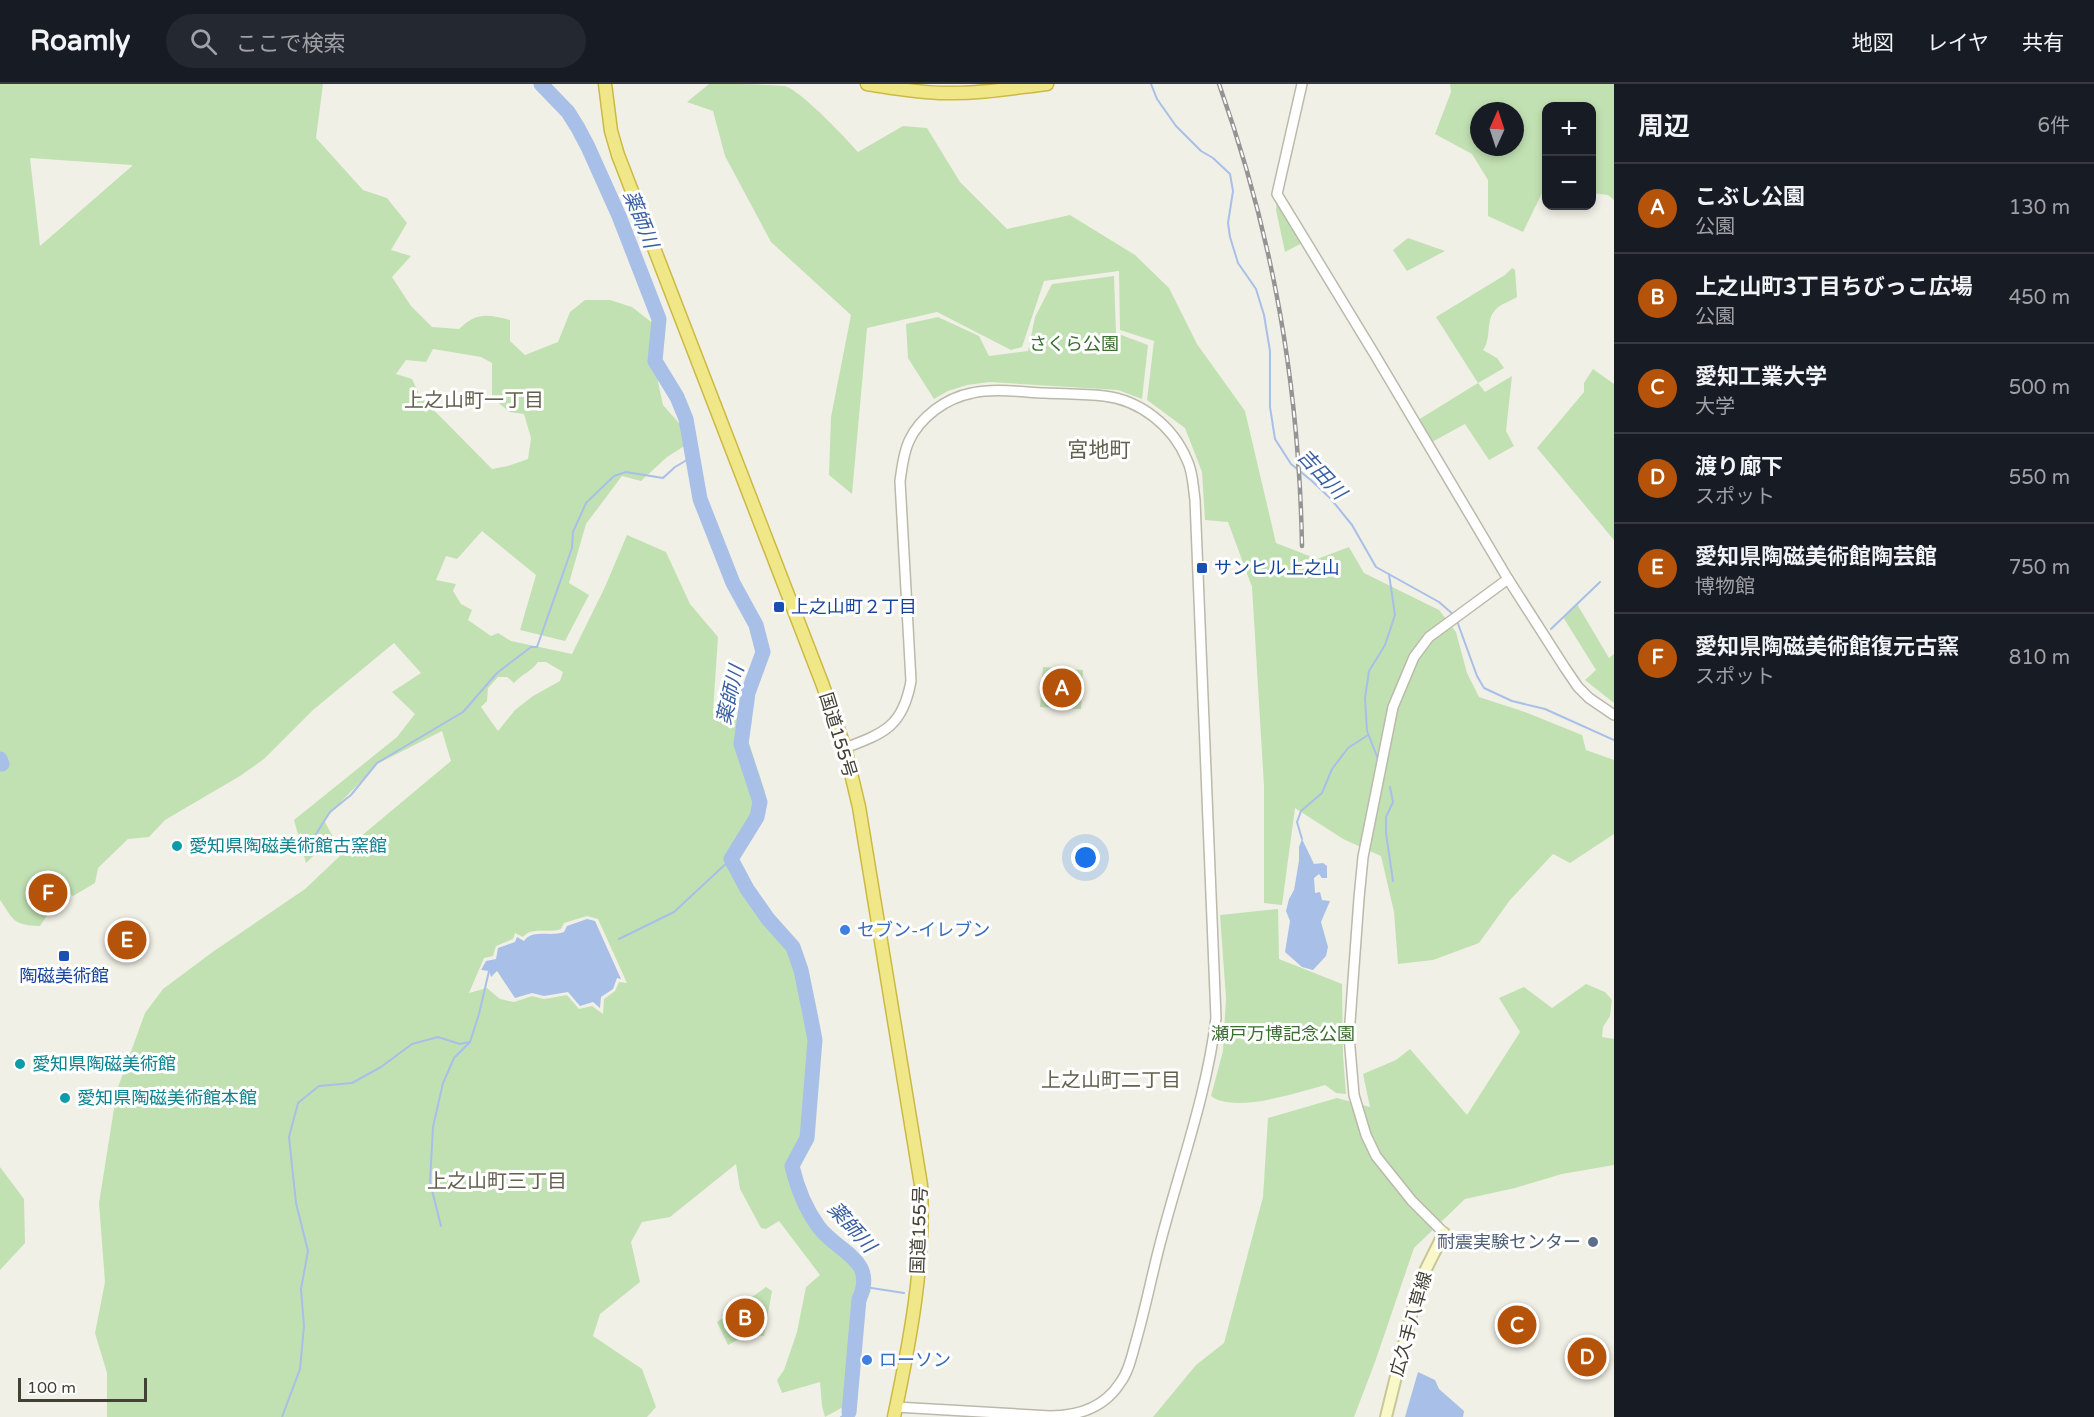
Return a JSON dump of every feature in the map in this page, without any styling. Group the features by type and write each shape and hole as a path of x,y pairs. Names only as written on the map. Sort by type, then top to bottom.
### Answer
{"highway":[{"name":"国道155号","path":"605,84 611,131 636,205 713,396 845,748 859,807 921,1185 922,1215 918,1282 895,1412"},
{"path":"867,84 944,93 1047,84"}],"main road":[{"name":"広久手八草線","path":"1386,1417 1419,1283 1444,1233"}],"street":[{"path":"1302,84 1277,194 1376,355 1508,579 1578,687 1589,698 1614,715"},
{"path":"845,748 872,738 889,728 902,713 908,696 911,681 900,481 903,457 909,440 934,410 953,399 972,393 1015,392 1106,396 1140,408 1158,420 1174,436 1188,460 1195,500 1216,1018 1213,1047 1169,1210 1142,1322 1130,1363 1121,1382 1108,1397 1089,1410 1068,1416 895,1412"},
{"path":"1444,1233 1412,1201 1376,1156 1366,1135 1354,1095 1349,1036 1363,857 1393,707 1414,657 1430,637 1448,622 1508,579"}],"green space":[{"path":"0,84 323,84 316,138 363,190 387,198 407,223 391,250 411,256 392,277 411,306 432,327 459,329 465,323 483,316 510,320 510,341 525,355 558,342 570,312 585,300 610,300 632,307 655,325 653,358 663,405 694,440 667,457 641,481 622,476 586,524 569,583 589,595 565,641 520,630 536,575 482,531 457,559 446,556 436,580 456,584 453,591 461,604 472,610 468,620 491,636 498,633 511,641 572,654 605,587 627,535 666,552 690,604 718,637 713,712 752,721 748,740 765,792 728,858 741,890 785,944 796,968 809,1038 804,1136 788,1164 794,1192 823,1238 857,1267 871,1290 863,1310 853,1321 845,1406 825,1417 820,1382 782,1393 777,1380 784,1370 797,1332 806,1287 820,1275 779,1221 766,1229 761,1228 740,1189 736,1164 670,1217 642,1222 631,1242 640,1282 600,1314 593,1336 642,1369 656,1407 647,1417 107,1417 107,1373 95,1333 105,1282 99,1203 117,1090 145,1013 163,989 305,889 360,837 451,761 442,731 377,764 324,820 333,837 306,863 294,820 397,737 415,714 392,692 421,673 394,643 313,710 264,759 240,776 165,820 149,837 128,839 98,868 95,883 73,896 49,880 34,894 48,914 40,926 19,923 11,917 0,900","holes":["30,158 132,165 132,166 40,246","433,349 481,357 492,363 492,398 510,412 524,414 531,438 528,459 492,469 420,396 412,379 396,374 406,360 426,362","538,662 546,662 563,672 560,681 533,696 515,710 498,731 481,707 487,701 488,688 498,677 507,677 514,683","587,916 598,919 627,983 619,982 615,991 604,999 603,1014 592,1006 579,1009 567,995 544,999 532,996 514,1002 500,999 487,988 469,993 484,958 493,956 496,946 513,939 515,933 523,937 531,932 561,929 564,923"]},
{"path":"709,84 757,84 785,86 792,89 834,126 858,152 903,126 927,128 960,182 1007,229 1070,215 1135,255 1169,288 1197,344 1245,411 1276,543 1317,559 1349,547 1364,573 1439,610 1456,632 1467,673 1479,697 1525,712 1582,735 1586,750 1614,760 1614,834 1570,863 1553,854 1510,900 1479,943 1433,960 1398,964 1394,912 1381,856 1343,839 1295,808 1282,905 1264,903 1264,786 1252,587 1228,522 1205,520 1202,472 1185,428 1147,400 1154,341 1120,330 1119,271 1044,281 1022,347 1011,350 937,312 867,328 852,494 829,475 831,417 851,315 771,242 725,156 713,111 687,102"},
{"path":"1450,84 1614,84 1614,200 1608,195 1596,194 1596,102 1542,102 1542,193 1523,232 1488,216 1488,180 1473,156 1524,156 1524,102 1470,102 1470,153 1435,134 1451,92"},
{"path":"1277,194 1306,241 1285,252 1276,210"},
{"path":"1408,238 1445,251 1407,271 1393,250"},
{"path":"1512,268 1515,270 1517,297 1498,307 1493,313 1483,350 1497,358 1504,368 1478,383 1436,317 1505,275"},
{"name":"さくら公園","path":"1114,276 1116,333 1148,345 1142,399 1118,390 990,382 967,385 948,391 934,399 908,358 906,324 938,317 979,336 989,356 1028,351 1035,317 1052,284"},
{"path":"1593,369 1614,384 1614,540 1537,448 1584,392 1584,383"},
{"path":"1512,376 1506,431 1514,446 1489,460 1465,424 1432,442 1418,420 1478,383 1485,392"},
{"path":"1577,604 1609,658 1614,654 1614,703 1585,680 1596,670 1563,617"},
{"path":"1043,667 1083,670 1081,709 1040,707"},
{"name":"瀬戸万博記念公園","path":"1278,909 1279,959 1342,984 1346,1094 1336,1093 1325,1085 1267,1100 1235,1103 1221,1101 1211,1096 1223,1051 1226,998 1220,915"},
{"path":"1586,984 1605,992 1612,1000 1610,1016 1603,1027 1602,1037 1614,1039 1614,1165 1562,1174 1515,1188 1465,1199 1414,1248 1354,1417 1153,1417 1196,1365 1224,1343 1263,1197 1268,1118 1337,1098 1370,1107 1363,1074 1396,1060 1410,1049 1467,1115 1520,1032 1499,998 1524,987 1552,1008"},
{"path":"0,1167 24,1199 25,1243 0,1270"},
{"path":"766,1287 772,1291 764,1336 747,1335 728,1345 717,1322"}],"water":[{"path":"1302,839 1314,864 1323,863 1327,866 1327,878 1322,878 1319,874 1314,878 1315,893 1320,892 1322,900 1330,901 1321,922 1328,947 1326,956 1313,970 1302,967 1285,952 1290,921 1286,911 1294,890"},
{"path":"587,919 595,921 621,979 617,978 613,989 601,997 600,1008 593,1002 580,1006 568,992 544,996 532,993 515,998 497,971 491,977 489,971 481,970 486,961 496,959 498,948 515,942 517,937 524,941 532,935 564,932 567,926"},
{"path":"1418,1372 1435,1380 1439,1389 1464,1411 1463,1417 1405,1417"}],"waterway":[{"name":"薬師川","path":"541,84 568,112 578,128 619,216 659,319 655,361 677,397 686,419 700,499 733,583 756,625 763,652 748,693 741,744 760,802 757,817 731,859 747,889 768,919 793,947 801,970 815,1040 807,1138 792,1166 796,1182 813,1219 826,1235 852,1257 863,1274 849,1412"},
{"name":"吉田川","path":"1151,84 1157,99 1176,126 1201,151 1213,158 1230,174 1233,191 1228,223 1230,237 1238,263 1256,289 1264,315 1270,351 1270,407 1275,439 1291,464 1331,499 1352,525 1376,567 1439,602 1455,616"},
{"path":"309,855 316,834 330,812 351,795 377,763 463,712 497,673 531,647 537,647 572,548 573,532 586,503 614,476 626,472 663,478 675,467 692,457"},
{"path":"1378,759 1367,731 1365,698 1369,671 1385,645 1395,615 1389,574"},
{"path":"1551,629 1600,582"},
{"name":"吉田川","path":"1457,621 1477,676 1484,688 1512,701 1545,709 1614,740"},
{"path":"1302,839 1297,822 1301,811 1322,793 1332,769 1348,748 1368,735"},
{"path":"0,759 2,764"},
{"path":"1390,787 1393,802 1386,817 1386,833 1393,881"},
{"path":"619,939 674,912 731,859"},
{"path":"282,1417 300,1369 304,1326 301,1289 308,1251 296,1203 289,1137 298,1103 319,1086 352,1083 381,1067 412,1044 438,1037 460,1044 470,1042 489,971"},
{"path":"441,1226 430,1182 433,1127 443,1083 454,1058 470,1042"},
{"path":"865,1287 904,1293"},
{"path":"841,1417 849,1412"}],"railway":[{"path":"1219,84 1254,198 1280,311 1295,427 1302,546"}],"place":[{"name":"サンヒル上之山","path":"1202,568"},
{"name":"上之山町２丁目","path":"779,607"},
{"name":"こぶし公園","path":"1062,688"},
{"name":"愛知県陶磁美術館古窯館","path":"177,846"},
{"name":"愛知県陶磁美術館復元古窯","path":"48,893"},
{"name":"セブン-イレブン","path":"845,930"},
{"name":"愛知県陶磁美術館陶芸館","path":"127,940"},
{"name":"陶磁美術館","path":"64,956"},
{"name":"愛知県陶磁美術館","path":"20,1064"},
{"name":"愛知県陶磁美術館本館","path":"65,1098"},
{"name":"耐震実験センター","path":"1593,1242"},
{"name":"上之山町3丁目ちびっこ広場","path":"745,1318"},
{"name":"愛知工業大学","path":"1517,1325"},
{"name":"渡り廊下","path":"1587,1357"},
{"name":"ローソン","path":"867,1360"}],"district":[{"name":"上之山町一丁目","path":"474,400"},
{"name":"宮地町","path":"1099,450"},
{"name":"上之山町二丁目","path":"1111,1080"},
{"name":"上之山町三丁目","path":"497,1181"}]}
